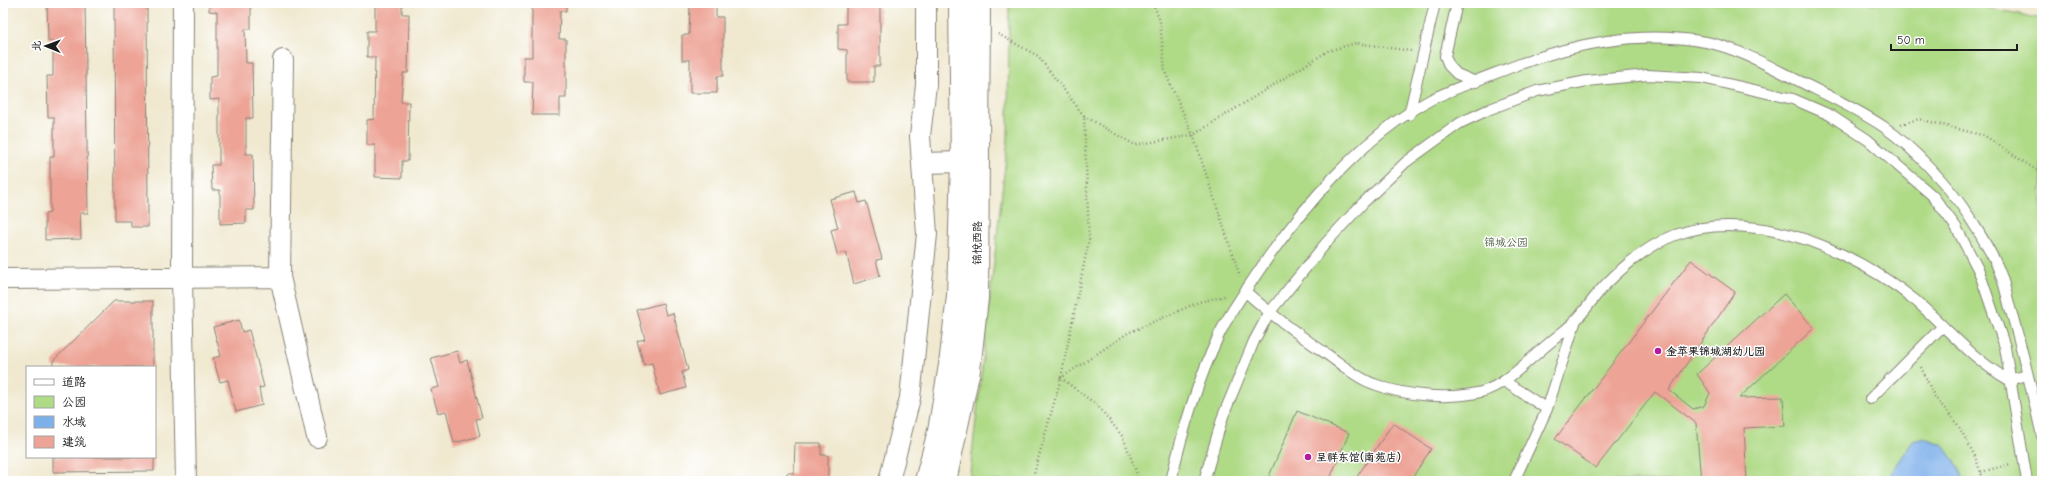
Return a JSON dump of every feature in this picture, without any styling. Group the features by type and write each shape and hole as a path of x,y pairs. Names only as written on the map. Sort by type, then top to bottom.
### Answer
{"main road":[{"name":"锦悦西路","path":"926,481 938,431 950,365 958,296 962,162 960,3"},
{"name":"锦悦西路","path":"945,481 969,370 977,298 978,13"}],"street":[{"path":"183,3 182,278 186,481"},
{"path":"889,481 910,398 927,234 920,136 926,85 926,3"},
{"path":"284,60 280,277 317,438"},
{"path":"922,162 962,162"},
{"path":"3,279 280,277"}],"lane":[{"path":"1409,115 1435,3"},
{"path":"1457,3 1445,56 1449,66 1457,74 1476,82"},
{"path":"1171,481 1177,454 1198,386 1220,334 1245,291 1282,236 1319,193 1383,132 1432,100 1540,56 1580,45 1620,39 1650,38 1699,41 1735,49 1853,108 1886,129 1942,182 1969,216 1999,270 2022,346 2027,375 2042,436"},
{"path":"1204,481 1223,416 1254,341 1269,313 1326,243 1363,203 1406,162 1460,123 1490,109 1537,91 1580,83 1648,75 1702,78 1792,99 1830,115 1868,140 1933,196 1956,227 1979,271 2005,347 2009,380 2025,460 2027,481"},
{"path":"1245,291 1269,313 1347,368 1373,384 1405,392 1444,396 1482,392 1504,381 1576,320 1606,284 1640,253 1673,234 1716,226 1757,228 1791,235 1826,246 1882,277 1915,300 1979,361 2009,380 2027,375"},
{"path":"1514,481 1547,408 1576,320"},
{"path":"1870,399 1943,326"},
{"path":"1504,381 1547,408"}],"path":[{"path":"1062,378 1128,333 1199,302 1245,291 1193,135 1165,72 1160,21 1153,3"},
{"path":"978,13 1038,56 1084,116 1135,145 1193,135 1328,51 1356,43 1424,53"},
{"path":"1032,481 1062,378 1089,239 1084,116"},
{"path":"1886,129 1919,119 1985,136 2042,174"},
{"path":"1915,354 1934,396 1958,425 1974,454 1984,481"},
{"path":"1062,378 1098,406 1123,437 1137,474 1137,481"},
{"path":"1981,472 2025,460"}],"green space":[{"name":"锦城公园","path":"1009,3 1967,3 2042,19 2042,481 969,481 1008,139"}],"water":[{"path":"1924,438 1942,444 1960,470 1963,481 1886,481 1913,441"}],"building":[{"path":"47,3 85,3 88,213 80,213 81,239 45,240 45,214 50,213 50,157 54,157 54,117 48,117 47,76 53,76 53,41 48,41"},
{"path":"114,3 147,3 148,227 131,227 131,221 115,221"},
{"path":"209,3 251,3 251,29 245,29 246,63 252,63 253,118 246,118 246,154 253,154 254,210 246,210 246,223 220,224 220,190 212,190 211,165 219,165 219,99 210,100 210,77 217,76 217,12 209,11"},
{"path":"375,3 402,3 402,14 409,14 408,73 403,73 401,102 409,102 408,161 402,161 402,178 375,177 375,145 367,145 367,120 374,119 375,57 367,57 367,31 375,31"},
{"path":"532,3 566,3 566,11 560,11 559,39 566,39 566,98 560,98 560,115 532,115 533,82 524,82 524,57 532,57"},
{"path":"846,3 873,3 873,6 880,7 880,66 874,66 874,82 847,82 847,50 838,49 838,24 846,24"},
{"path":"690,5 716,5 716,17 723,17 723,76 717,76 717,93 690,93 690,60 682,60 682,35 689,35"},
{"path":"856,192 859,203 866,201 882,259 876,260 880,276 854,284 846,252 837,254 831,230 838,228 830,199"},
{"name":"金苹果锦城湖幼儿园","path":"1691,260 1735,292 1669,390 1693,409 1704,406 1710,393 1697,374 1784,294 1814,328 1739,398 1783,397 1785,426 1744,428 1747,481 1701,481 1696,423 1655,392 1596,468 1555,439"},
{"path":"114,301 153,301 153,366 53,366 53,361"},
{"path":"663,303 666,315 673,313 688,370 682,372 686,388 660,395 652,363 644,365 637,341 645,339 637,310"},
{"path":"239,320 242,332 249,330 264,387 259,388 262,405 236,412 228,380 220,382 213,358 221,356 213,327"},
{"path":"457,351 460,363 467,360 482,418 476,419 480,436 454,443 446,411 438,413 431,389 439,387 431,358"},
{"name":"呈祥东馆(南苑店)","path":"1297,411 1349,433 1329,481 1267,481"},
{"name":"呈祥东馆(南苑店)","path":"1393,423 1431,449 1410,481 1354,481"},
{"path":"795,443 821,443 821,455 828,455 828,481 787,481 787,473 794,473"},
{"path":"53,458 154,458 154,471 53,472"}],"place":[{"name":"金苹果锦城湖幼儿园","path":"1658,351"},
{"name":"呈祥东馆(南苑店)","path":"1308,457"}]}
